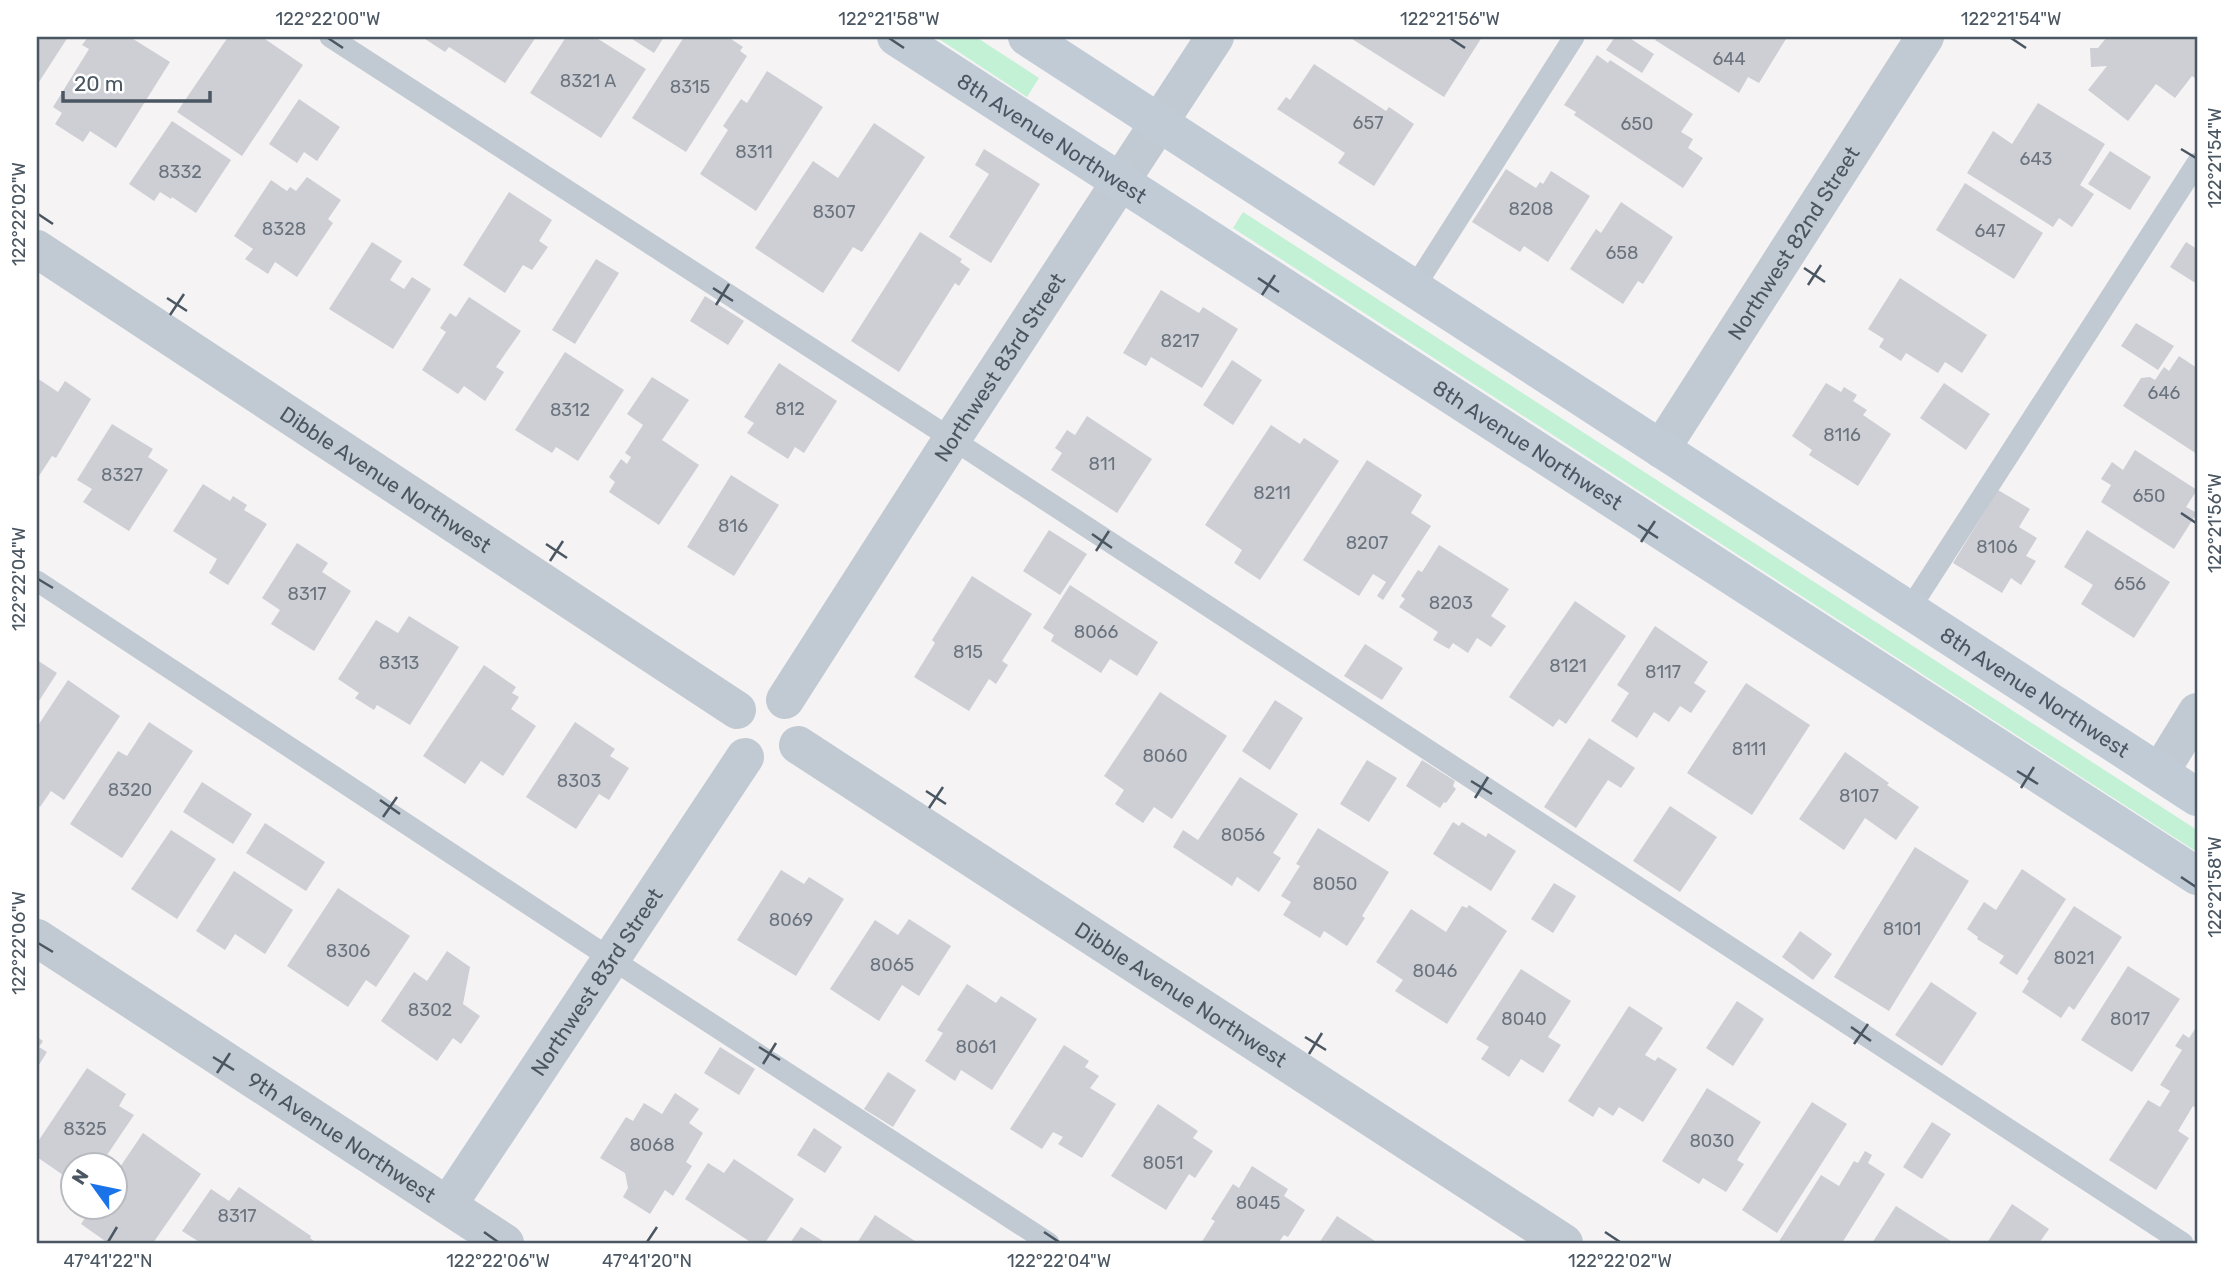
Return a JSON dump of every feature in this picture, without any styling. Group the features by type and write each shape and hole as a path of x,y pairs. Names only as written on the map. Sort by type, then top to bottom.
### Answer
{"main road":[{"name":"8th Avenue Northwest","path":"896,37 2197,876"},
{"name":"8th Avenue Northwest","path":"1027,37 2197,797"}],"street":[{"name":"Northwest 83rd Street","path":"785,700 1215,37"},
{"name":"Northwest 82nd Street","path":"1661,449 1925,37"},
{"name":"Dibble Avenue Northwest","path":"37,248 737,710"},
{"path":"770,694 785,700 796,711 800,722 798,745 779,762 767,764 744,757 732,737 731,725 737,710 748,698 759,695 770,694"},
{"path":"2160,772 2197,712"},
{"name":"Dibble Avenue Northwest","path":"798,745 1564,1243"},
{"name":"Northwest 83rd Street","path":"447,1205 744,757"},
{"name":"9th Avenue Northwest","path":"37,938 505,1243"}],"lane":[{"path":"330,37 952,439 2183,1243"},
{"path":"1414,288 1574,37"},
{"path":"1909,610 2197,163"},
{"path":"37,581 1049,1243"}],"green space":[{"path":"936,37 976,37 1039,78 1027,97"},
{"path":"1243,212 2197,830 2197,852 1233,228"}],"building":[{"path":"37,37 68,37 37,85"},
{"path":"88,37 130,37 170,62 116,148 90,131 83,142 55,124 62,113 53,107 89,49 82,45"},
{"path":"228,37 262,37 303,65 242,156 177,112"},
{"path":"422,37 536,37 505,83 449,47 445,52"},
{"path":"566,37 595,37 646,69 601,138 530,93"},
{"path":"629,37 664,37 654,53"},
{"path":"684,37 728,37 743,47 740,51 747,56 686,152 632,118"},
{"path":"1349,37 1482,37 1444,97"},
{"path":"1615,37 1628,37 1654,54 1642,73 1606,50"},
{"path":"1658,37 1786,39 1759,83 1748,77 1739,93 1655,40"},
{"path":"2107,37 2197,37 2197,75 2195,78 2192,76 2175,98 2156,84 2128,121 2088,90 2107,66 2091,67 2090,48 2098,48"},
{"path":"1597,55 1608,63 1610,60 1693,114 1681,132 1693,139 1688,148 1703,158 1683,188 1574,115 1576,112 1564,105"},
{"path":"1314,64 1386,111 1389,107 1414,124 1374,186 1338,163 1345,153 1277,109 1286,97 1290,100"},
{"path":"767,71 823,107 756,211 700,174 728,130 723,126 741,99 747,103"},
{"path":"299,99 340,127 317,161 304,152 297,163 269,144"},
{"path":"2038,103 2105,144 2080,185 2094,194 2072,227 2059,218 2053,227 1967,173 1993,131 2012,144"},
{"path":"172,121 231,160 196,213 160,192 154,201 129,184"},
{"path":"874,123 925,157 862,252 853,247 823,293 755,248 813,161 838,178"},
{"path":"984,149 1040,184 991,263 949,237 989,174 975,165"},
{"path":"2110,151 2151,177 2130,210 2088,184"},
{"path":"1506,169 1536,188 1540,182 1543,184 1551,171 1590,196 1548,262 1524,246 1520,252 1472,222"},
{"path":"307,177 341,200 328,219 333,223 297,277 275,262 268,274 245,259 253,249 234,236 271,180 287,191 290,187 296,191"},
{"path":"1965,183 2043,233 2014,279 1936,230"},
{"path":"509,192 552,220 539,241 548,247 532,270 523,265 505,293 463,265"},
{"path":"1621,202 1673,237 1643,284 1638,281 1623,304 1570,269 1596,229 1601,233"},
{"path":"920,232 962,259 960,262 970,269 959,286 955,283 899,372 851,341"},
{"path":"372,242 402,261 390,280 404,289 412,277 431,289 393,349 329,309"},
{"path":"2186,242 2197,249 2197,284 2170,267"},
{"path":"596,259 619,273 575,344 552,330"},
{"path":"1900,278 1987,335 1962,373 1945,362 1938,373 1906,353 1901,361 1879,347 1884,339 1868,329"},
{"path":"1161,290 1199,313 1203,307 1238,329 1202,388 1151,357 1146,366 1123,353"},
{"path":"705,296 744,321 728,345 690,321"},
{"path":"469,297 521,331 496,367 504,372 485,401 464,386 458,394 422,370 446,332 440,328 450,313 456,317"},
{"path":"2136,323 2174,346 2158,370 2121,346"},
{"path":"565,352 624,390 578,461 556,447 552,453 515,430"},
{"path":"2179,356 2197,368 2197,454 2123,406 2141,378 2150,377 2155,380 2164,367 2169,371"},
{"path":"1232,360 1262,380 1233,425 1203,405"},
{"path":"779,363 837,401 804,453 795,447 788,459 747,433 754,423 744,417"},
{"path":"652,377 689,400 662,440 699,465 659,525 609,492 615,482 609,477 621,459 627,464 631,457 625,453 643,425 627,414"},
{"path":"37,378 58,392 65,381 91,399 56,458 52,456 37,479"},
{"path":"1826,383 1841,392 1844,387 1857,395 1853,401 1867,410 1863,415 1891,434 1858,486 1809,455 1812,450 1792,436"},
{"path":"1944,383 1990,414 1966,450 1920,418"},
{"path":"1087,416 1152,459 1117,513 1051,470 1062,453 1055,448 1067,430 1075,435"},
{"path":"112,424 153,449 148,457 168,470 129,531 83,502 92,489 77,480"},
{"path":"1271,425 1300,444 1304,438 1339,461 1260,580 1234,563 1242,550 1205,525"},
{"path":"2135,450 2197,490 2186,507 2197,513 2174,549 2101,502 2111,485 2101,479 2112,462 2123,470"},
{"path":"1367,460 1422,495 1411,513 1431,526 1383,600 1377,596 1386,582 1373,574 1359,596 1303,560"},
{"path":"731,475 779,505 734,576 687,547"},
{"path":"203,484 230,501 233,496 247,505 244,510 267,524 228,585 209,573 217,559 173,531"},
{"path":"1998,490 2030,509 2019,527 2037,538 2026,556 2036,561 2021,585 2011,578 2002,593 1953,563"},
{"path":"1049,530 1087,554 1060,595 1023,571"},
{"path":"2087,530 2170,582 2134,638 2081,604 2093,585 2064,567"},
{"path":"297,543 328,563 322,572 351,591 314,651 271,624 280,610 262,598"},
{"path":"1439,545 1509,589 1491,616 1506,626 1491,647 1477,638 1468,653 1453,643 1449,649 1433,640 1438,632 1399,607 1405,599 1401,596 1418,570 1422,572"},
{"path":"972,576 1032,614 1002,661 1008,665 996,684 989,679 969,711 914,677 935,643 932,640"},
{"path":"1070,585 1158,642 1137,676 1110,659 1101,673 1051,641 1054,635 1043,628"},
{"path":"1575,601 1626,636 1566,724 1559,719 1553,727 1509,697"},
{"path":"409,616 459,647 410,725 377,705 374,710 355,698 359,693 338,679 376,620 398,633"},
{"path":"1655,626 1708,662 1694,683 1706,691 1691,713 1680,706 1669,722 1654,712 1637,738 1611,721 1629,693 1617,685"},
{"path":"1365,644 1403,668 1382,700 1344,676"},
{"path":"37,660 57,673 37,704"},
{"path":"484,665 516,687 512,693 519,697 511,709 536,726 503,776 481,761 465,784 423,756"},
{"path":"68,680 120,716 64,800 51,791 40,807 37,805 37,727"},
{"path":"1746,683 1810,725 1752,815 1687,773"},
{"path":"1160,692 1227,736 1172,819 1154,807 1143,823 1115,804 1124,790 1104,776"},
{"path":"1275,700 1303,718 1270,770 1242,751"},
{"path":"149,722 193,751 122,858 70,824 118,751 127,756"},
{"path":"575,722 615,749 610,756 629,768 609,800 599,794 576,829 526,797"},
{"path":"1589,738 1635,768 1621,788 1608,780 1576,828 1544,807"},
{"path":"1845,752 1919,807 1896,840 1865,818 1844,850 1799,819"},
{"path":"1367,760 1397,778 1369,822 1340,804"},
{"path":"1422,760 1455,781 1453,786 1456,789 1440,808 1406,786"},
{"path":"1240,777 1298,814 1273,853 1281,858 1259,892 1237,877 1232,886 1173,847 1183,830 1198,840"},
{"path":"202,782 252,814 233,844 183,812"},
{"path":"1670,806 1717,837 1680,892 1633,861"},
{"path":"1453,822 1459,826 1462,822 1486,837 1488,833 1516,851 1491,891 1433,854"},
{"path":"265,823 325,862 306,891 246,853"},
{"path":"1318,828 1389,872 1347,946 1324,931 1320,938 1283,915 1291,902 1281,896 1300,866 1296,864"},
{"path":"171,830 216,859 177,919 131,889"},
{"path":"1915,847 1969,881 1889,1011 1834,977"},
{"path":"2022,869 2066,899 2017,975 1999,963 2004,956 1977,939 1978,937 1967,929 1984,902 1996,910"},
{"path":"781,870 804,884 809,877 844,899 796,976 737,940"},
{"path":"234,871 293,910 265,954 235,934 225,950 196,931"},
{"path":"1554,883 1576,896 1553,933 1531,919"},
{"path":"338,888 410,936 376,987 366,980 348,1007 287,966"},
{"path":"1469,905 1507,931 1447,1024 1395,991 1403,980 1376,962 1411,909 1446,932 1462,906 1467,908"},
{"path":"2074,906 2122,937 2074,1010 2069,1006 2061,1018 2022,992 2029,981 2027,979"},
{"path":"909,919 951,946 919,996 902,985 879,1021 830,989 875,920 898,935"},
{"path":"1800,931 1832,954 1813,980 1782,957"},
{"path":"447,951 470,967 463,1004 480,1016 461,1044 453,1038 437,1061 381,1021 414,972 427,981"},
{"path":"2128,966 2180,999 2132,1072 2081,1040"},
{"path":"1521,969 1571,1001 1548,1037 1561,1045 1543,1073 1521,1059 1509,1077 1481,1059 1489,1047 1476,1039"},
{"path":"1931,982 1977,1013 1942,1066 1895,1035"},
{"path":"967,984 996,1003 1001,996 1037,1019 992,1090 961,1070 955,1081 925,1061 943,1033 937,1030"},
{"path":"1737,1001 1764,1019 1733,1066 1706,1048"},
{"path":"1629,1006 1663,1028 1645,1055 1655,1061 1658,1057 1677,1069 1643,1122 1619,1107 1613,1116 1599,1107 1593,1117 1568,1101"},
{"path":"2197,1026 2197,1109 2193,1106 2178,1131 2189,1138 2156,1190 2109,1160 2148,1100 2160,1107 2170,1091 2160,1085 2182,1050 2175,1046 2183,1034 2189,1038"},
{"path":"37,1037 43,1041 39,1047 47,1052 37,1068"},
{"path":"1064,1045 1089,1061 1085,1067 1099,1076 1090,1088 1116,1104 1082,1158 1058,1144 1063,1137 1053,1132 1042,1149 1010,1129"},
{"path":"720,1047 755,1069 739,1095 704,1073"},
{"path":"87,1068 126,1094 119,1106 134,1115 110,1150 60,1150 60,1173 37,1157 37,1143"},
{"path":"888,1072 916,1090 893,1127 864,1109"},
{"path":"1707,1088 1761,1122 1737,1160 1744,1164 1726,1192 1703,1178 1699,1184 1662,1161"},
{"path":"675,1093 699,1109 689,1123 703,1133 686,1162 692,1166 673,1196 665,1190 650,1214 623,1197 628,1188 625,1173 600,1158 626,1117 633,1121 644,1103 662,1114"},
{"path":"1812,1102 1847,1124 1777,1233 1742,1210"},
{"path":"1158,1104 1198,1131 1193,1138 1213,1151 1195,1178 1189,1174 1166,1210 1111,1176"},
{"path":"1932,1122 1951,1134 1922,1179 1903,1167"},
{"path":"814,1128 842,1147 825,1173 797,1155"},
{"path":"143,1133 201,1174 153,1243 108,1243 81,1224 84,1220 130,1220 130,1152"},
{"path":"1865,1151 1872,1155 1868,1163 1885,1174 1842,1243 1778,1243 1821,1175 1839,1186 1854,1161 1858,1163"},
{"path":"734,1159 794,1199 765,1243 752,1243 685,1199 708,1163 724,1173"},
{"path":"1252,1166 1288,1189 1284,1196 1305,1210 1288,1237 1284,1235 1278,1243 1201,1243 1215,1221 1211,1219 1233,1184 1239,1188"},
{"path":"239,1187 311,1236 317,1243 201,1243 182,1231 211,1189 229,1201"},
{"path":"2012,1204 2049,1229 2039,1243 1987,1243"},
{"path":"1896,1206 1954,1243 1872,1243"},
{"path":"875,1215 918,1243 857,1243"},
{"path":"1337,1216 1378,1243 1319,1243"},
{"path":"801,1227 826,1243 790,1243"}]}
